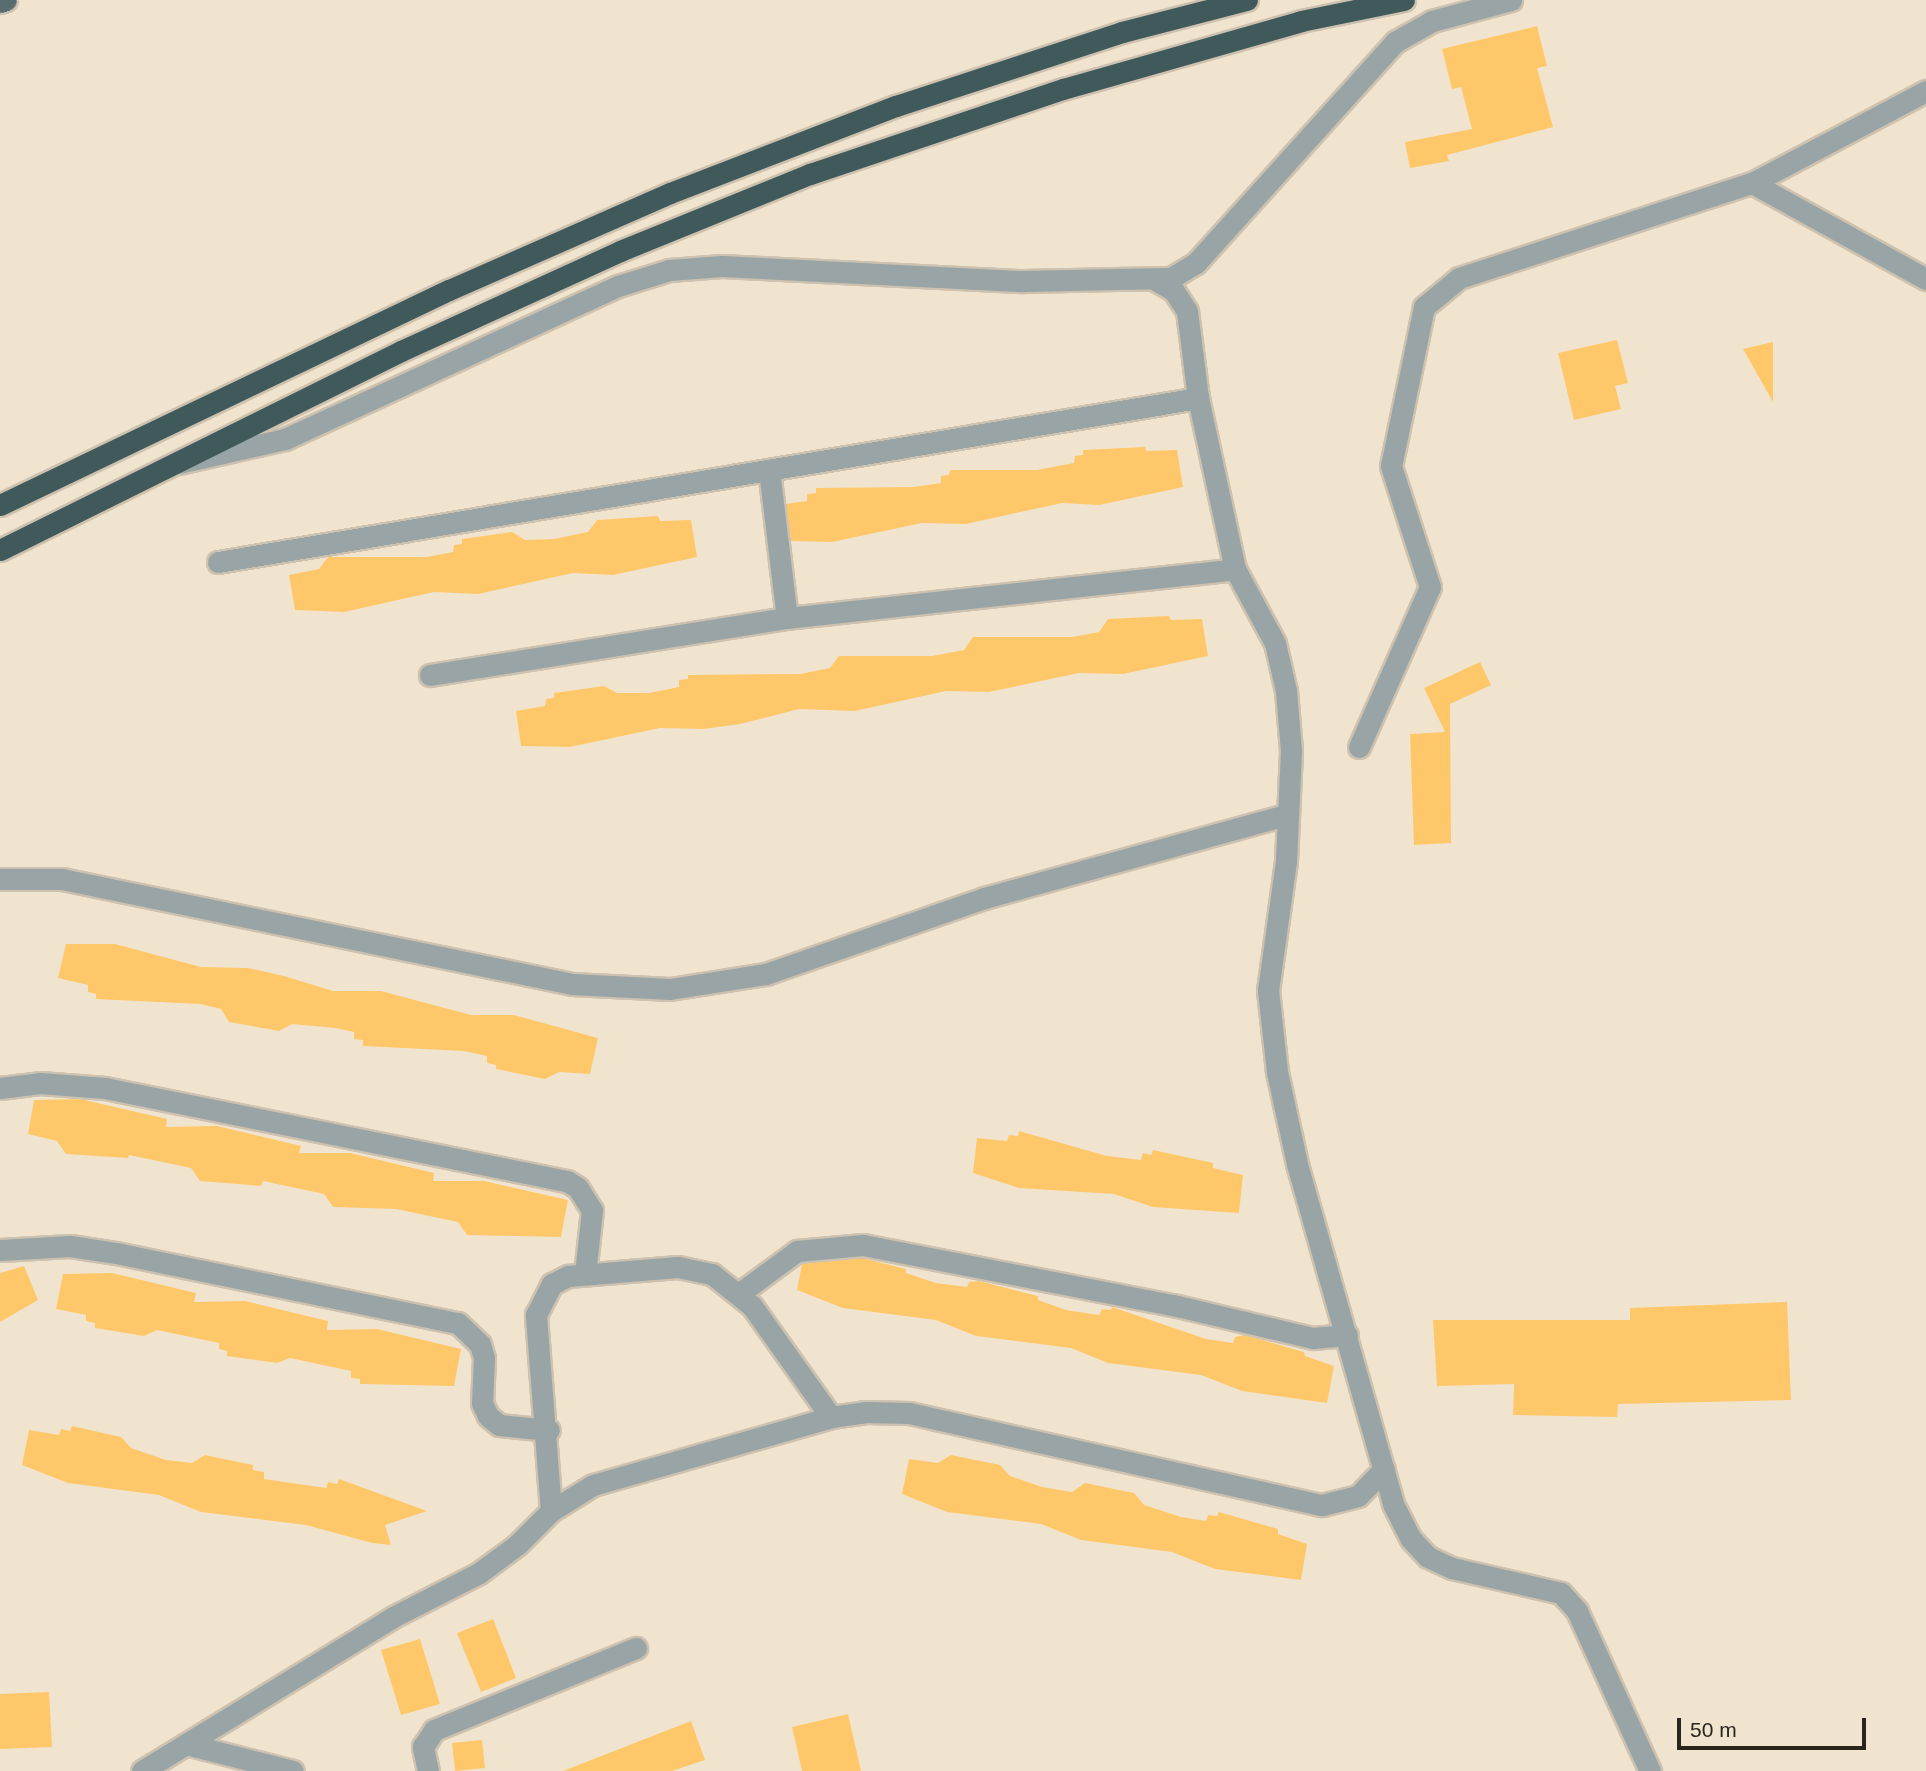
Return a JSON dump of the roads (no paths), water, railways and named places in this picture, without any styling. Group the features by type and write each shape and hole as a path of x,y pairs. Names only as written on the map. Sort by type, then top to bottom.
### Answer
{"highway":[{"path":"0,505 400,313 670,193 896,106 1122,32 1247,0"},
{"path":"0,550 413,345 620,251 810,174 1063,89 1301,21 1404,0"}],"main road":[{"path":"0,2 6,0"}],"street":[{"path":"179,463 285,439 618,286 669,270 722,266 991,280 1157,281 1184,272 1206,252 1387,49 1432,21 1511,0"},
{"path":"1359,747 1430,587 1391,466 1424,307 1459,278 1752,183 1926,91"},
{"path":"1752,183 1926,279"},
{"path":"1187,312 1206,252"},
{"path":"1157,281 1174,291 1187,312 1198,398 1236,569 1275,643 1286,691 1291,751 1289,814 1268,990 1275,1058 1297,1164 1394,1504 1411,1539 1428,1557 1452,1568 1561,1593 1577,1611 1650,1771"},
{"path":"218,562 1198,398"},
{"path":"769,470 787,618"},
{"path":"430,675 787,618 1236,569"},
{"path":"0,879 62,879 572,984 670,989 766,974 984,898 1289,814"},
{"path":"0,1088 40,1083 104,1088 567,1181 578,1188 592,1210 585,1274"},
{"path":"740,1293 797,1251 863,1245 1173,1305 1313,1338 1347,1335"},
{"path":"0,1250 70,1246 116,1253 458,1323 471,1331 482,1351 482,1403 488,1416 499,1425 549,1430"},
{"path":"551,1511 549,1430 536,1315 552,1284 585,1274 695,1269 740,1293 831,1417"},
{"path":"142,1771 393,1617 479,1573 517,1545 551,1511 615,1476 831,1417 865,1412 909,1413 1322,1505 1358,1496 1384,1469"},
{"path":"428,1771 423,1747 435,1730 636,1648"},
{"path":"186,1744 293,1771"}]}
